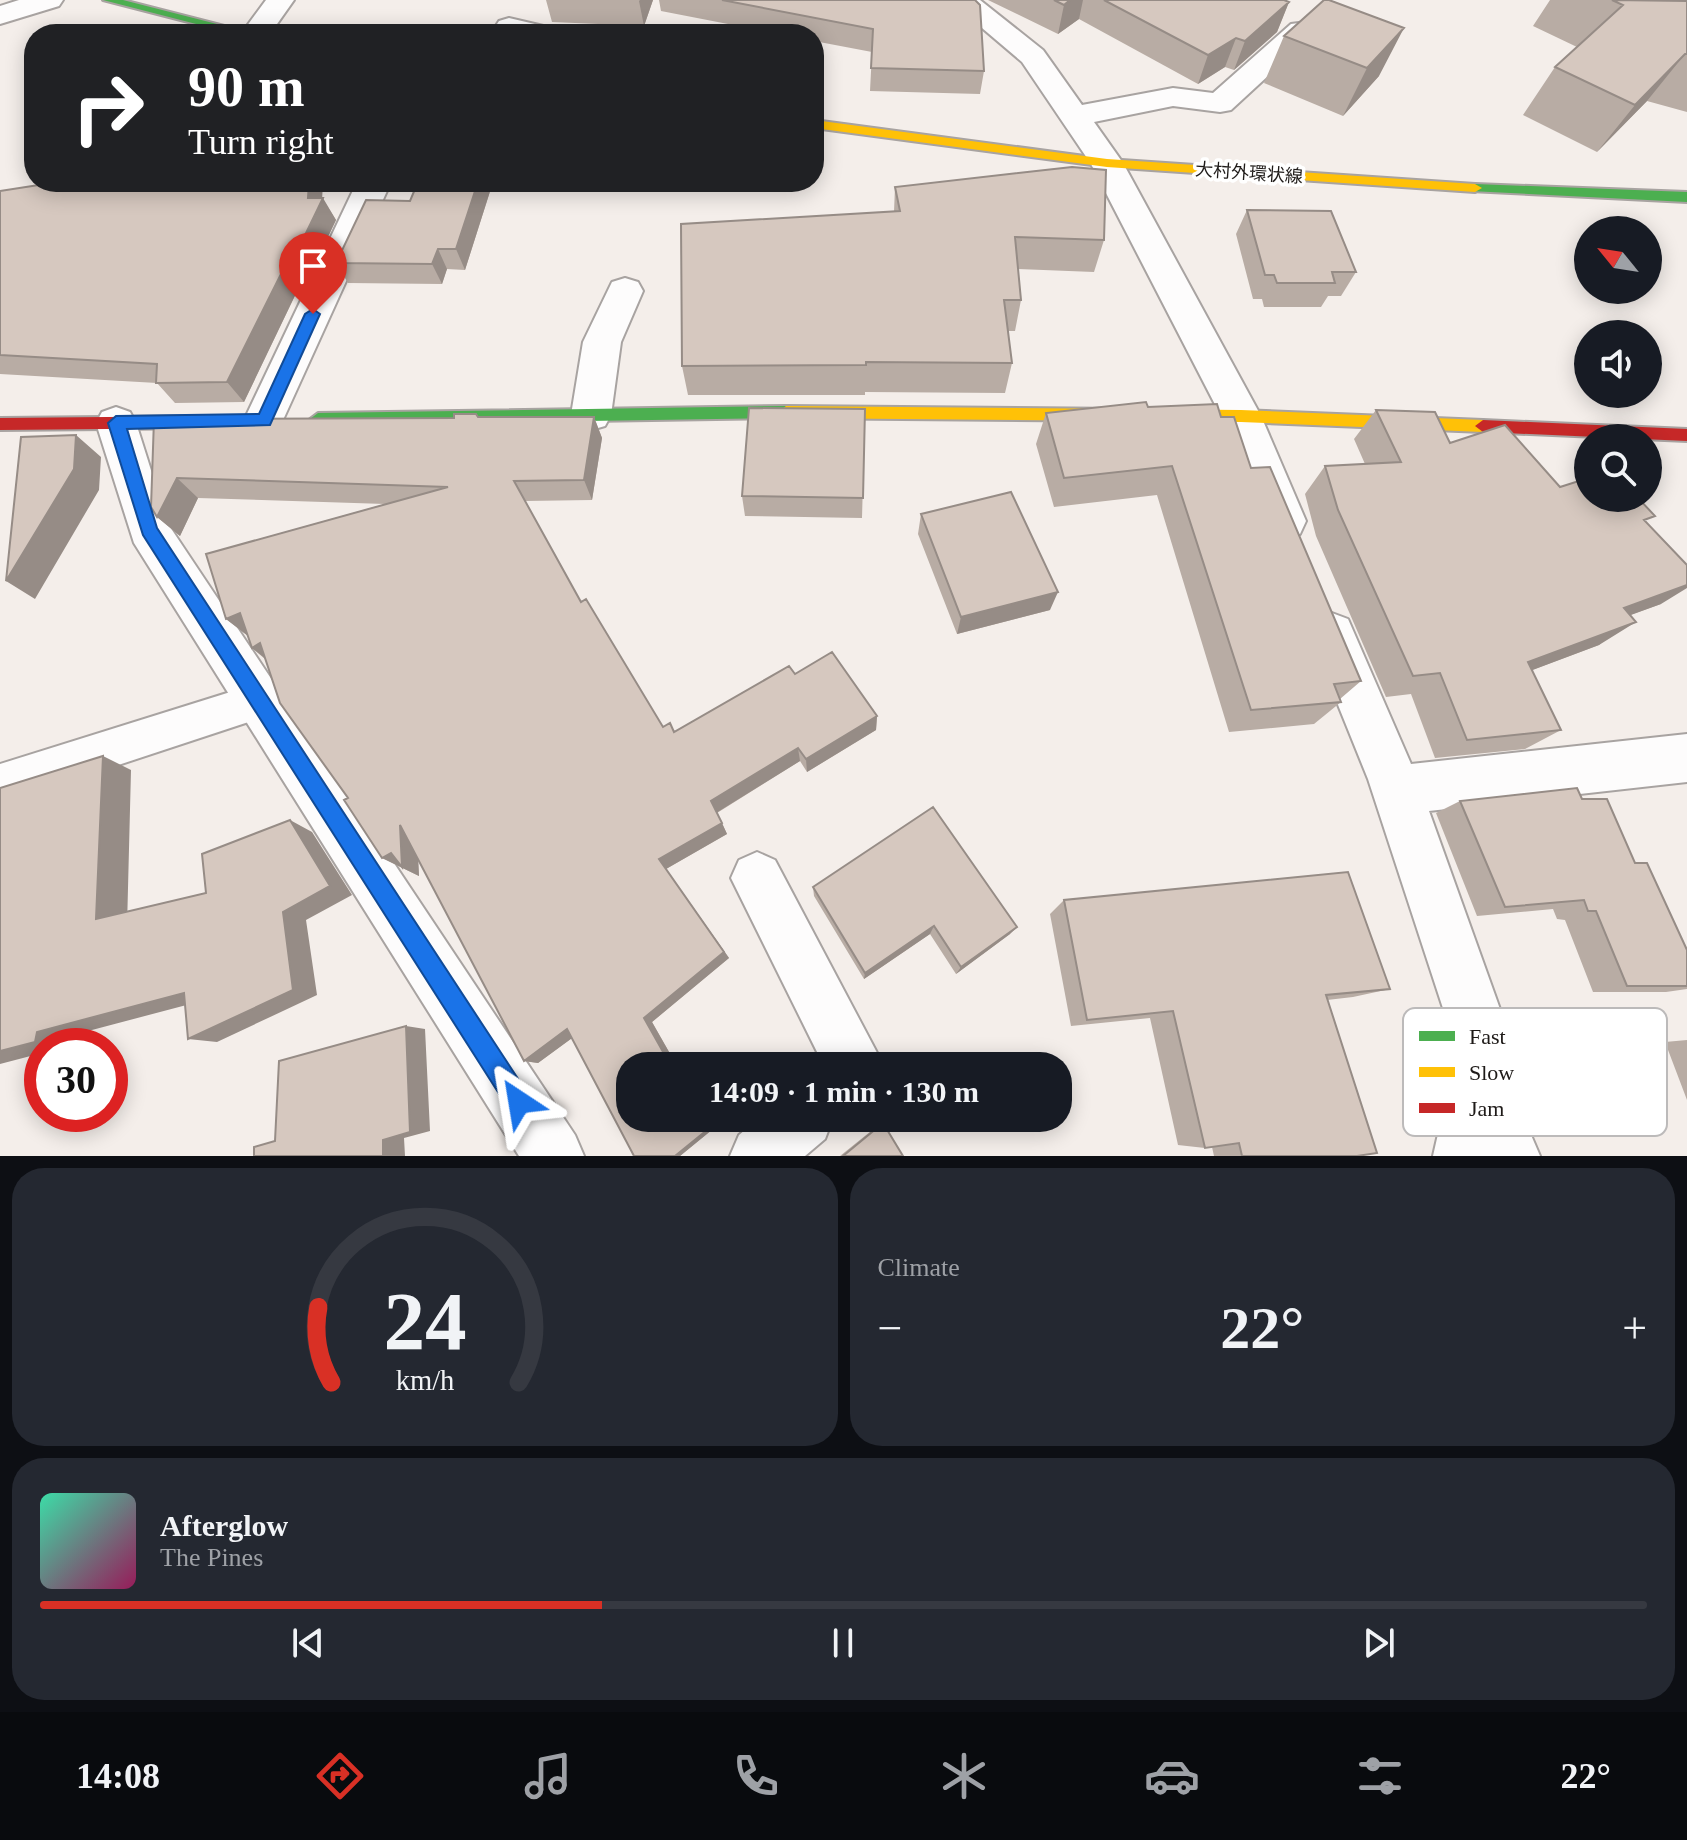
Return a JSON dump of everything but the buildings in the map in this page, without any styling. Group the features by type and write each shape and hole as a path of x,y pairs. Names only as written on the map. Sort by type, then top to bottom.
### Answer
{"street":[{"path":"0,15 49,0"},
{"path":"109,0 211,24"},
{"path":"261,24 280,0"},
{"path":"965,0 1033,56 1107,163 1241,416 1397,790 1471,1008"},
{"path":"1074,116 1173,97 1220,103 1288,22 1361,26"},
{"name":"大村外環状線","path":"824,125 1107,163 1547,193 1687,197"},
{"path":"264,420 369,192"},
{"path":"591,415 602,342 625,291"},
{"path":"0,424 774,412 1241,416 1687,435"},
{"path":"116,423 149,530 554,1156"},
{"path":"1397,790 1687,758"},
{"path":"757,878 848,1052"},
{"path":"760,1156 788,1132"}],"lane":[{"path":"0,784 259,701"}],"traffic: fast":[{"path":"109,0 209,24"},
{"path":"1475,188 1687,197"},
{"path":"318,419 786,412"}],"traffic: slow":[{"path":"824,125 1107,163 1475,188"},
{"path":"786,412 1241,416 1483,426"}],"traffic: jam":[{"path":"0,424 213,422"},
{"path":"1483,426 1687,435"}],"route":[{"path":"313,314 264,420 116,423 149,530 519,1102"}]}
